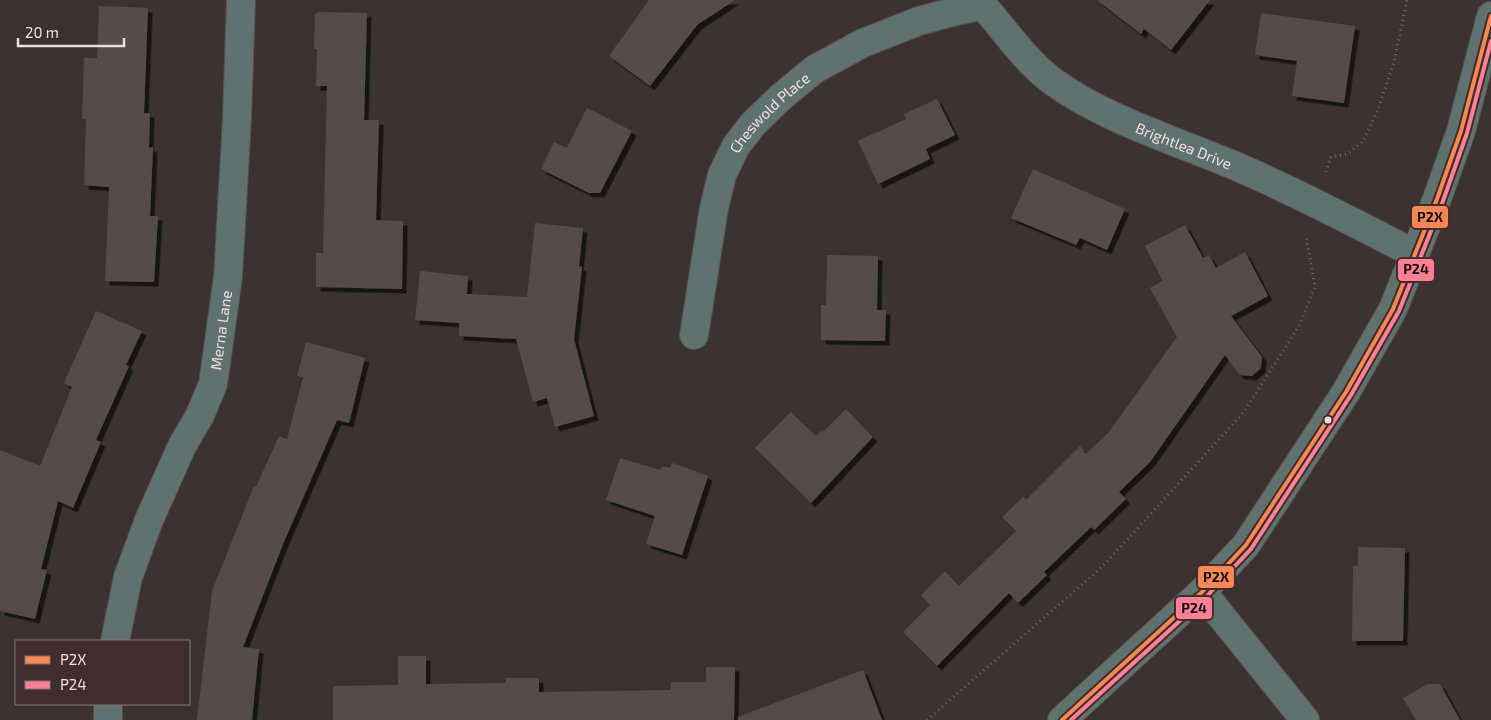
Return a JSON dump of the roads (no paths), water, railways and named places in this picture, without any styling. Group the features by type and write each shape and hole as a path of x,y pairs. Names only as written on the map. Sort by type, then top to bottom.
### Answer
{"street":[{"name":"Merna Lane","path":"115,640 128,577 149,520 182,446 200,415 213,384 228,276 237,118 241,0"},
{"name":"Brightlea Drive","path":"983,3 1035,64 1054,83 1092,105 1137,126 1239,168 1415,254"},
{"name":"Cheswold Place","path":"694,335 714,208 722,175 736,146 753,124 781,97 815,69 863,43 919,21 983,3"},
{"path":"1062,720 1202,592 1246,545 1346,392 1393,309 1437,199 1461,131 1491,16"},
{"path":"1202,592 1305,720"},
{"path":"108,705 108,720"}]}
